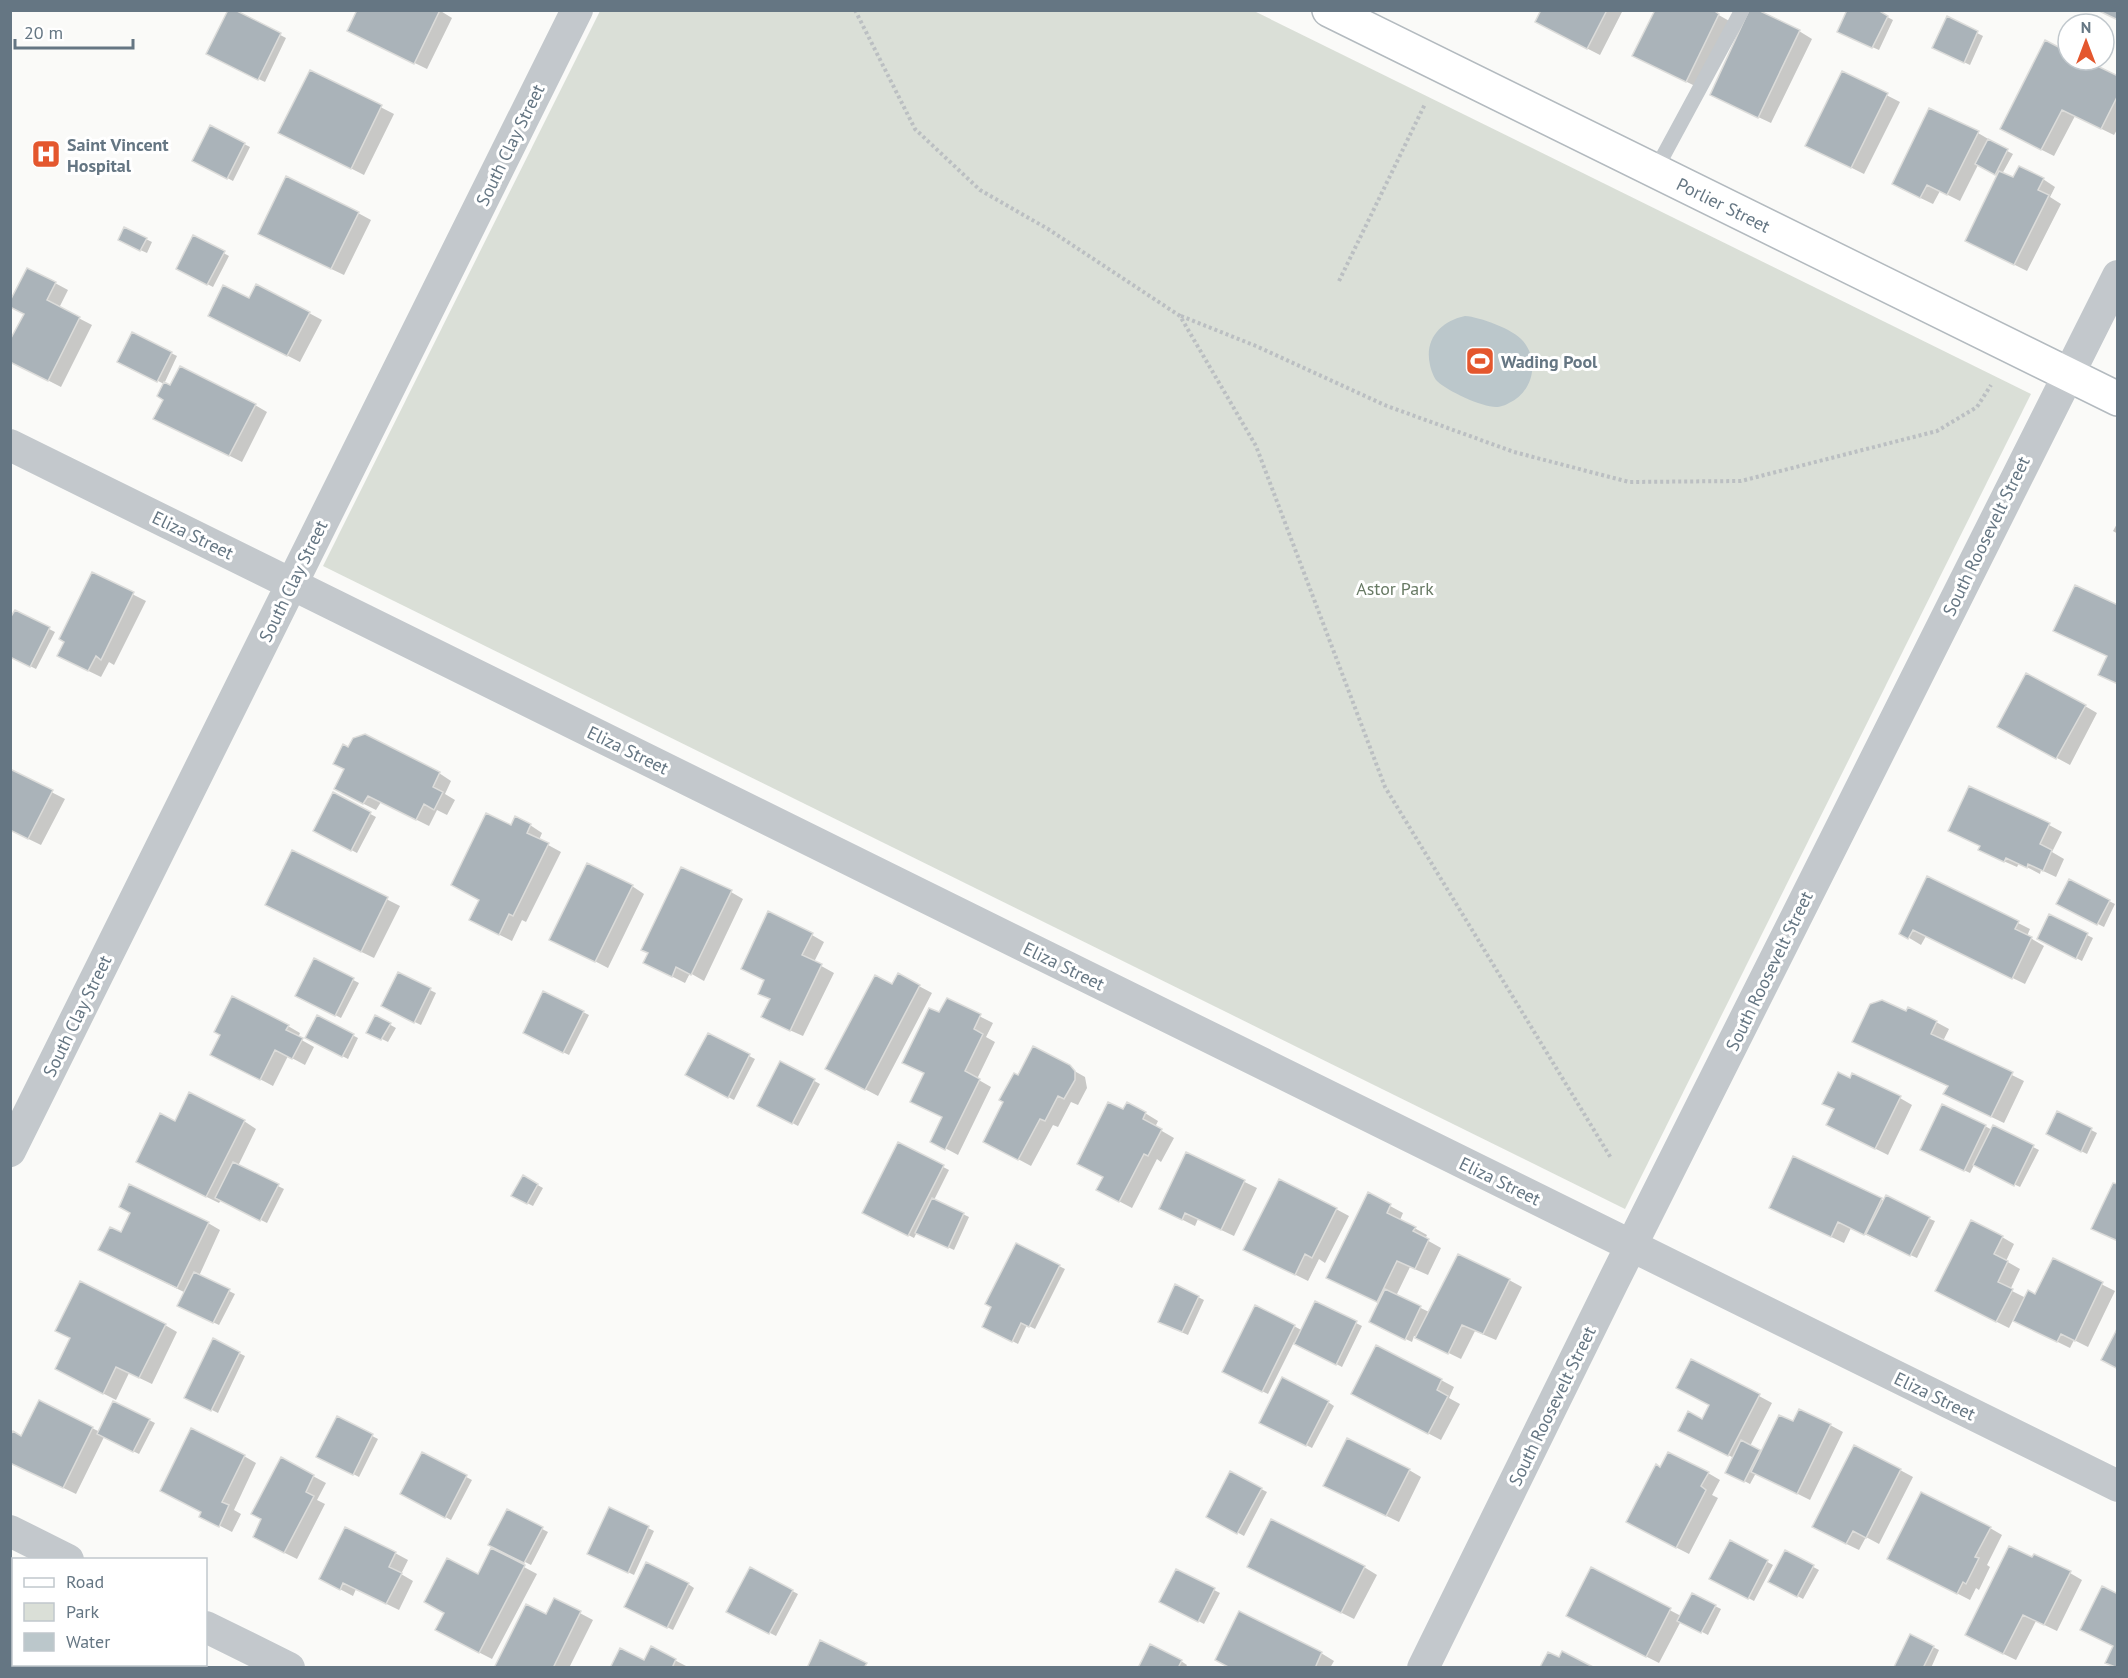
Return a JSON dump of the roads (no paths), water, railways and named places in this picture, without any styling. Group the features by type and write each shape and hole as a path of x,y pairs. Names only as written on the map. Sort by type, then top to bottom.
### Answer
{"street":[{"name":"South Clay Street","path":"10,1151 577,10"},
{"name":"Porlier Street","path":"1329,10 2118,399"},
{"name":"South Roosevelt Street","path":"1423,1668 1631,1246 2118,276"},
{"name":"Eliza Street","path":"10,445 2118,1486"},
{"path":"10,1531 64,1558"},
{"path":"207,1628 288,1668"}],"lane":[{"path":"1655,171 1742,10"}],"water":[{"name":"Wading Pool","path":"1465,316 1504,328 1523,341 1528,349 1532,367 1528,384 1517,398 1501,406 1490,406 1456,394 1437,381 1430,367 1432,339 1449,322"}],"place":[{"name":"Saint Vincent Hospital","path":"46,154"},
{"name":"Wading Pool","path":"1480,361"}],"park label":[{"name":"Astor Park","path":"1395,588"}]}
